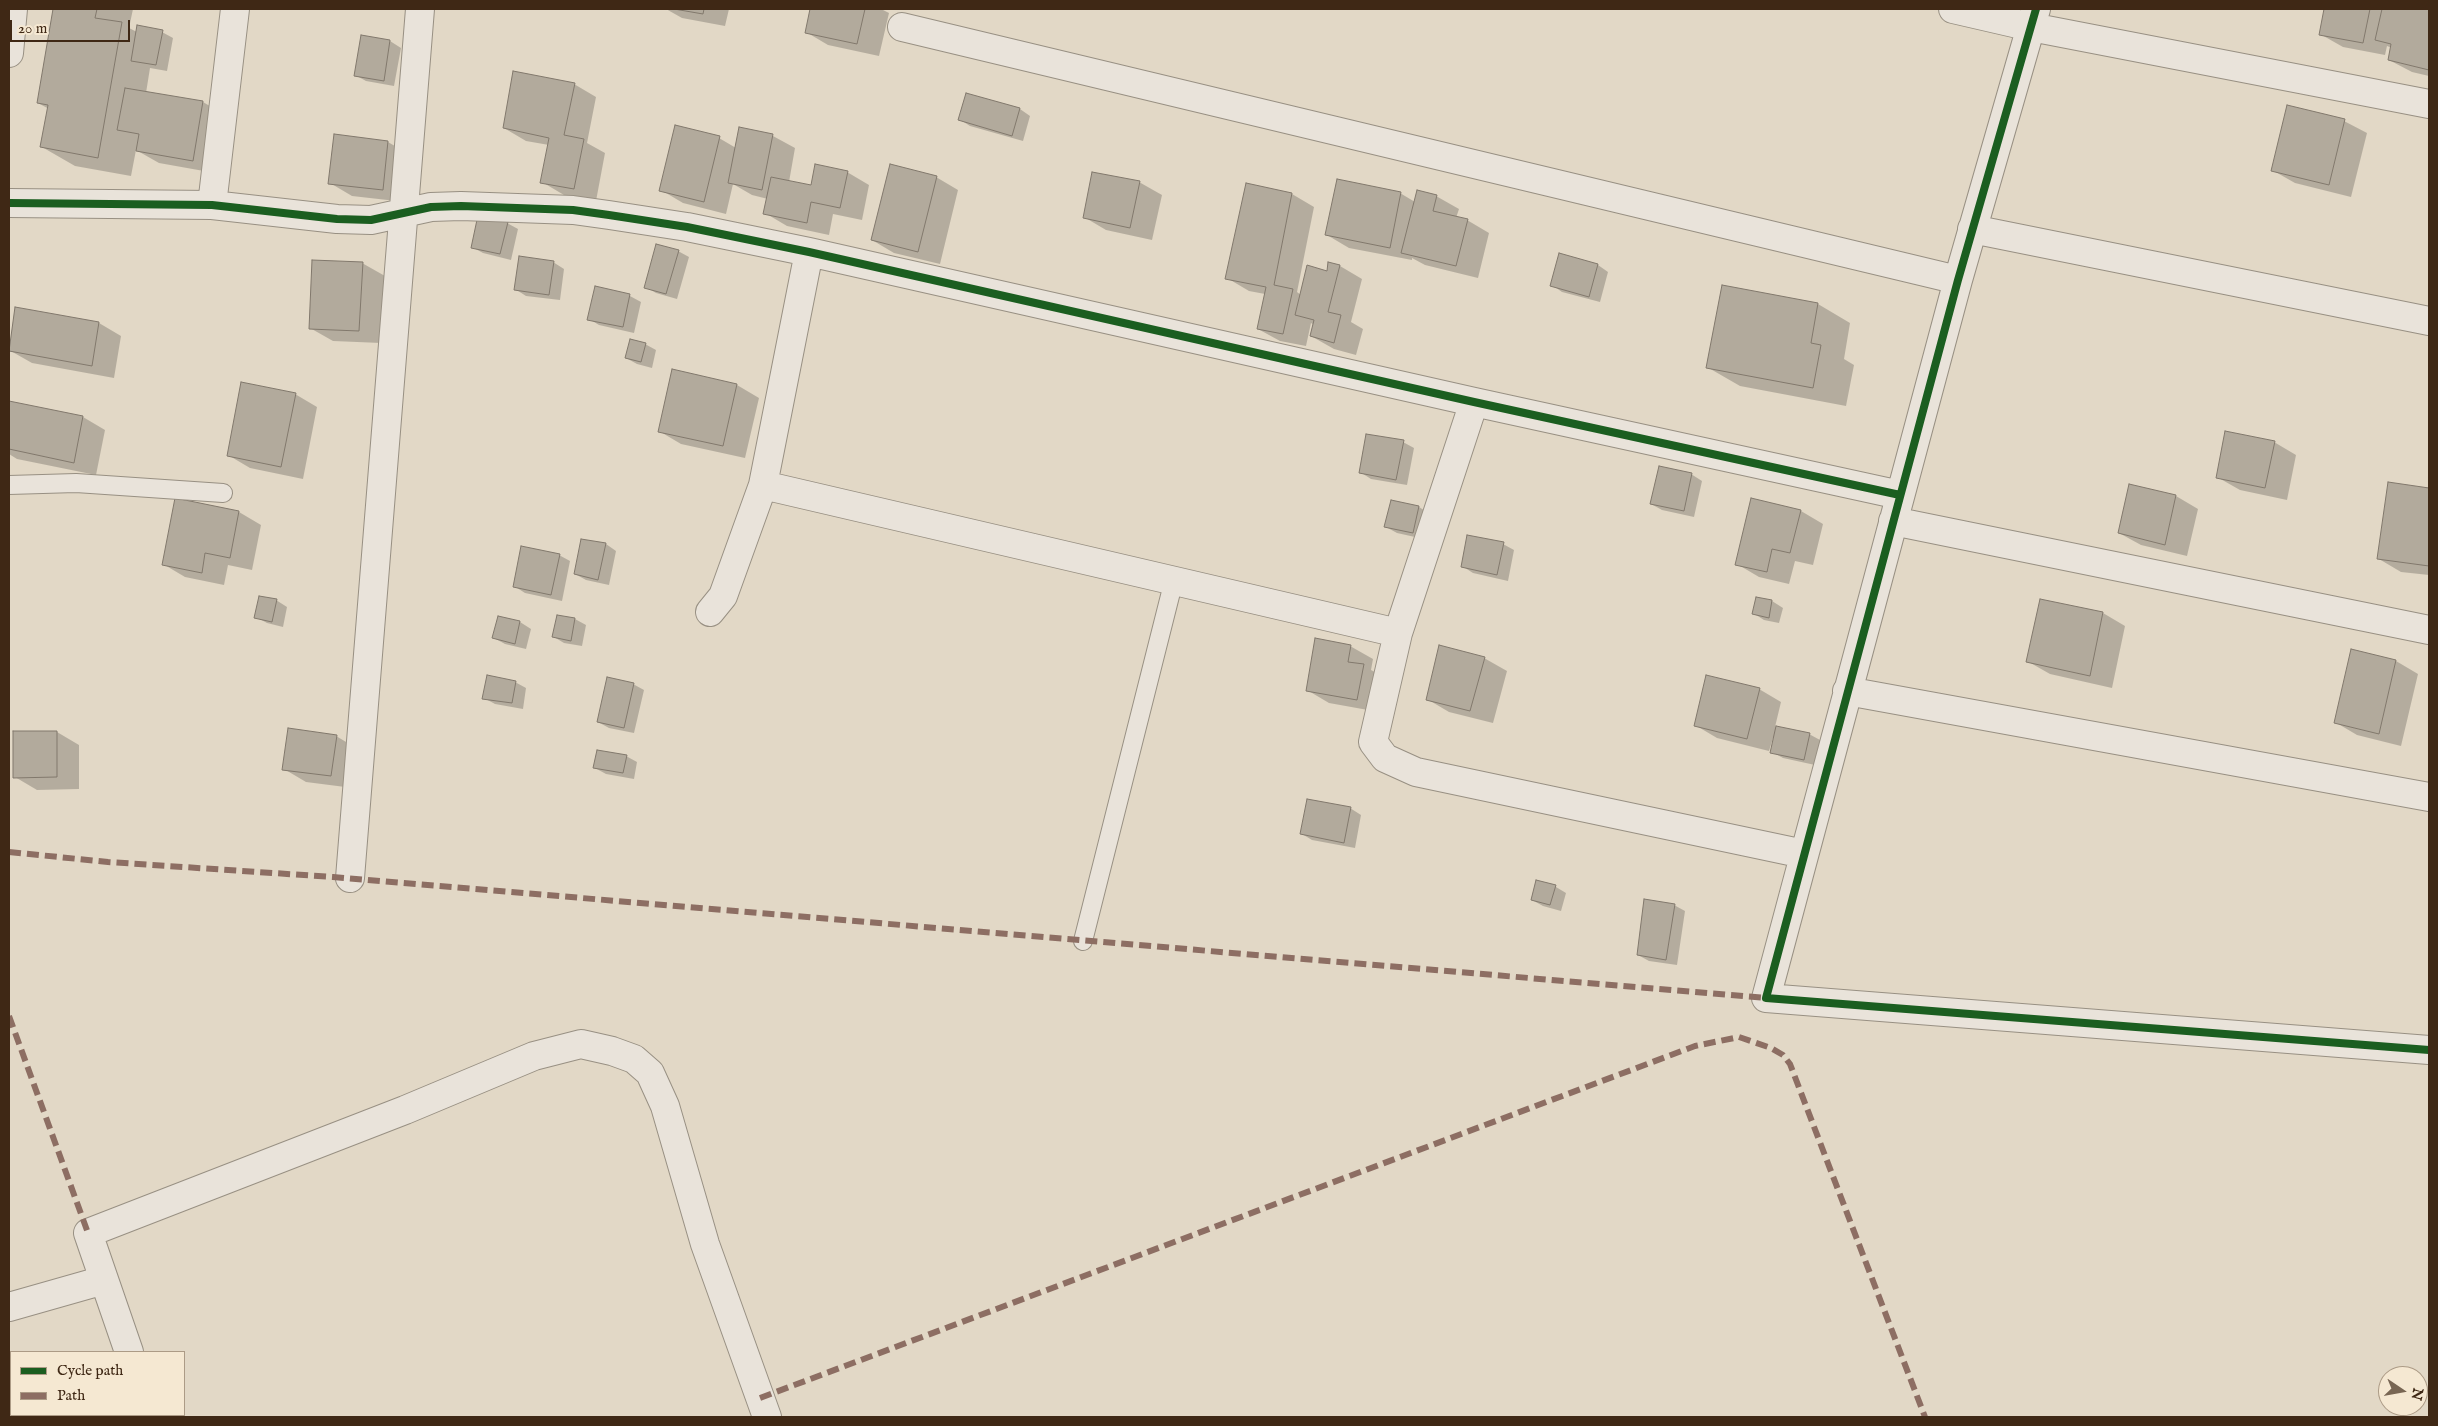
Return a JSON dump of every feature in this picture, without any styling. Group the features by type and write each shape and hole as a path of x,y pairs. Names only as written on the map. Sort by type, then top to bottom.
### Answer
{"street":[{"path":"9,53 13,9"},
{"path":"212,205 235,9"},
{"path":"350,878 402,213 420,9"},
{"path":"1953,9 2034,18 2429,104"},
{"path":"2034,18 1958,280 1766,998 2429,1050"},
{"path":"902,27 1958,280"},
{"path":"9,203 212,205 346,220 371,220 431,207 461,206 572,210 687,227 809,252 1474,402 1900,495"},
{"path":"1972,229 2429,321"},
{"path":"710,612 723,596 763,484 809,252"},
{"path":"1474,402 1398,633 1373,742 1385,758 1416,772 1804,854"},
{"path":"763,484 1398,633"},
{"path":"1893,521 2429,630"},
{"path":"1847,691 2429,797"},
{"path":"129,1351 88,1233 405,1110 534,1056 581,1044 612,1051 634,1060 650,1073 665,1106 706,1244 768,1417"},
{"path":"9,1308 104,1280"}],"lane":[{"path":"9,485 76,483 223,493"},
{"path":"1083,941 1174,580"}],"building":[{"path":"53,9 97,9 95,18 122,22 98,158 40,147 48,105 37,103"},
{"path":"674,9 704,9 703,14"},
{"path":"810,9 865,9 857,44 805,33"},
{"path":"2324,9 2370,9 2363,43 2319,35"},
{"path":"2382,9 2429,9 2429,70 2388,60 2391,44 2375,40"},
{"path":"137,25 163,30 156,65 131,61"},
{"path":"361,35 390,40 384,81 354,76"},
{"path":"513,71 575,83 564,135 584,139 574,189 540,183 549,138 503,128"},
{"path":"125,88 203,101 193,161 136,151 139,134 117,130"},
{"path":"966,93 1020,108 1012,136 958,120"},
{"path":"2287,105 2345,119 2329,185 2271,171"},
{"path":"675,125 720,136 704,202 659,191"},
{"path":"739,127 773,134 762,190 728,183"},
{"path":"334,134 388,141 383,190 328,184"},
{"path":"815,164 848,171 840,208 811,202 807,223 763,214 771,177 811,185"},
{"path":"890,164 937,176 918,252 871,240"},
{"path":"1092,172 1140,181 1130,228 1083,218"},
{"path":"1337,179 1401,192 1390,248 1325,235"},
{"path":"1246,183 1292,193 1274,285 1293,289 1283,334 1257,329 1266,287 1225,279"},
{"path":"1417,190 1437,195 1433,211 1468,219 1456,266 1401,253"},
{"path":"478,215 508,222 500,254 471,248"},
{"path":"656,244 679,250 666,294 644,288"},
{"path":"1559,253 1598,264 1589,297 1550,286"},
{"path":"519,256 554,261 549,295 514,290"},
{"path":"312,260 363,262 359,331 309,329"},
{"path":"1328,262 1340,265 1328,312 1341,315 1334,343 1310,336 1314,320 1295,315 1307,265 1327,271"},
{"path":"1722,285 1818,303 1811,343 1821,345 1813,388 1706,368"},
{"path":"595,286 630,294 623,327 587,320"},
{"path":"15,307 99,322 92,366 9,351"},
{"path":"630,339 646,343 641,362 625,358"},
{"path":"672,369 737,384 723,446 658,432"},
{"path":"241,382 296,393 281,467 227,456"},
{"path":"9,401 83,416 74,463 9,449"},
{"path":"2225,431 2275,441 2265,488 2216,478"},
{"path":"1366,434 1404,440 1396,480 1359,473"},
{"path":"1659,466 1692,473 1684,511 1650,504"},
{"path":"2388,482 2429,488 2429,566 2377,559"},
{"path":"2129,484 2176,495 2165,545 2118,533"},
{"path":"175,498 239,511 230,558 205,553 202,573 162,565"},
{"path":"1751,498 1801,510 1790,553 1772,549 1767,572 1735,565"},
{"path":"1391,500 1419,506 1413,533 1384,527"},
{"path":"1467,535 1504,542 1497,575 1461,567"},
{"path":"581,539 606,543 598,580 574,574"},
{"path":"521,546 560,554 551,595 513,587"},
{"path":"259,596 277,599 272,622 254,618"},
{"path":"1756,597 1772,600 1769,618 1752,614"},
{"path":"2040,599 2103,612 2090,676 2026,662"},
{"path":"557,615 575,618 571,641 552,637"},
{"path":"498,616 520,621 515,644 492,638"},
{"path":"1315,638 1351,645 1348,662 1364,664 1357,700 1306,691"},
{"path":"1439,645 1485,657 1470,711 1426,700"},
{"path":"2351,649 2396,660 2379,734 2334,723"},
{"path":"487,675 516,681 512,703 482,699"},
{"path":"1706,675 1760,688 1747,739 1694,726"},
{"path":"607,677 634,683 624,728 597,722"},
{"path":"1776,726 1810,733 1804,760 1770,753"},
{"path":"288,728 337,735 331,776 282,770"},
{"path":"13,731 57,731 57,777 13,778"},
{"path":"597,750 627,755 623,773 593,768"},
{"path":"1307,799 1351,807 1344,843 1300,834"},
{"path":"1536,880 1556,885 1550,905 1531,900"},
{"path":"1644,899 1675,904 1666,960 1637,955"}],"marked path":[{"path":"9,852 108,862 333,877 1766,998"},
{"path":"9,1016 88,1233"},
{"path":"760,1398 1695,1046 1739,1037 1771,1048 1783,1055 1790,1064 1925,1417"}],"cycle path":[{"path":"2036,9 1958,280 1766,998 2429,1050"},
{"path":"9,203 212,205 337,219 371,220 431,207 461,206 573,210 687,227 809,252 1474,402 1900,495"}]}
